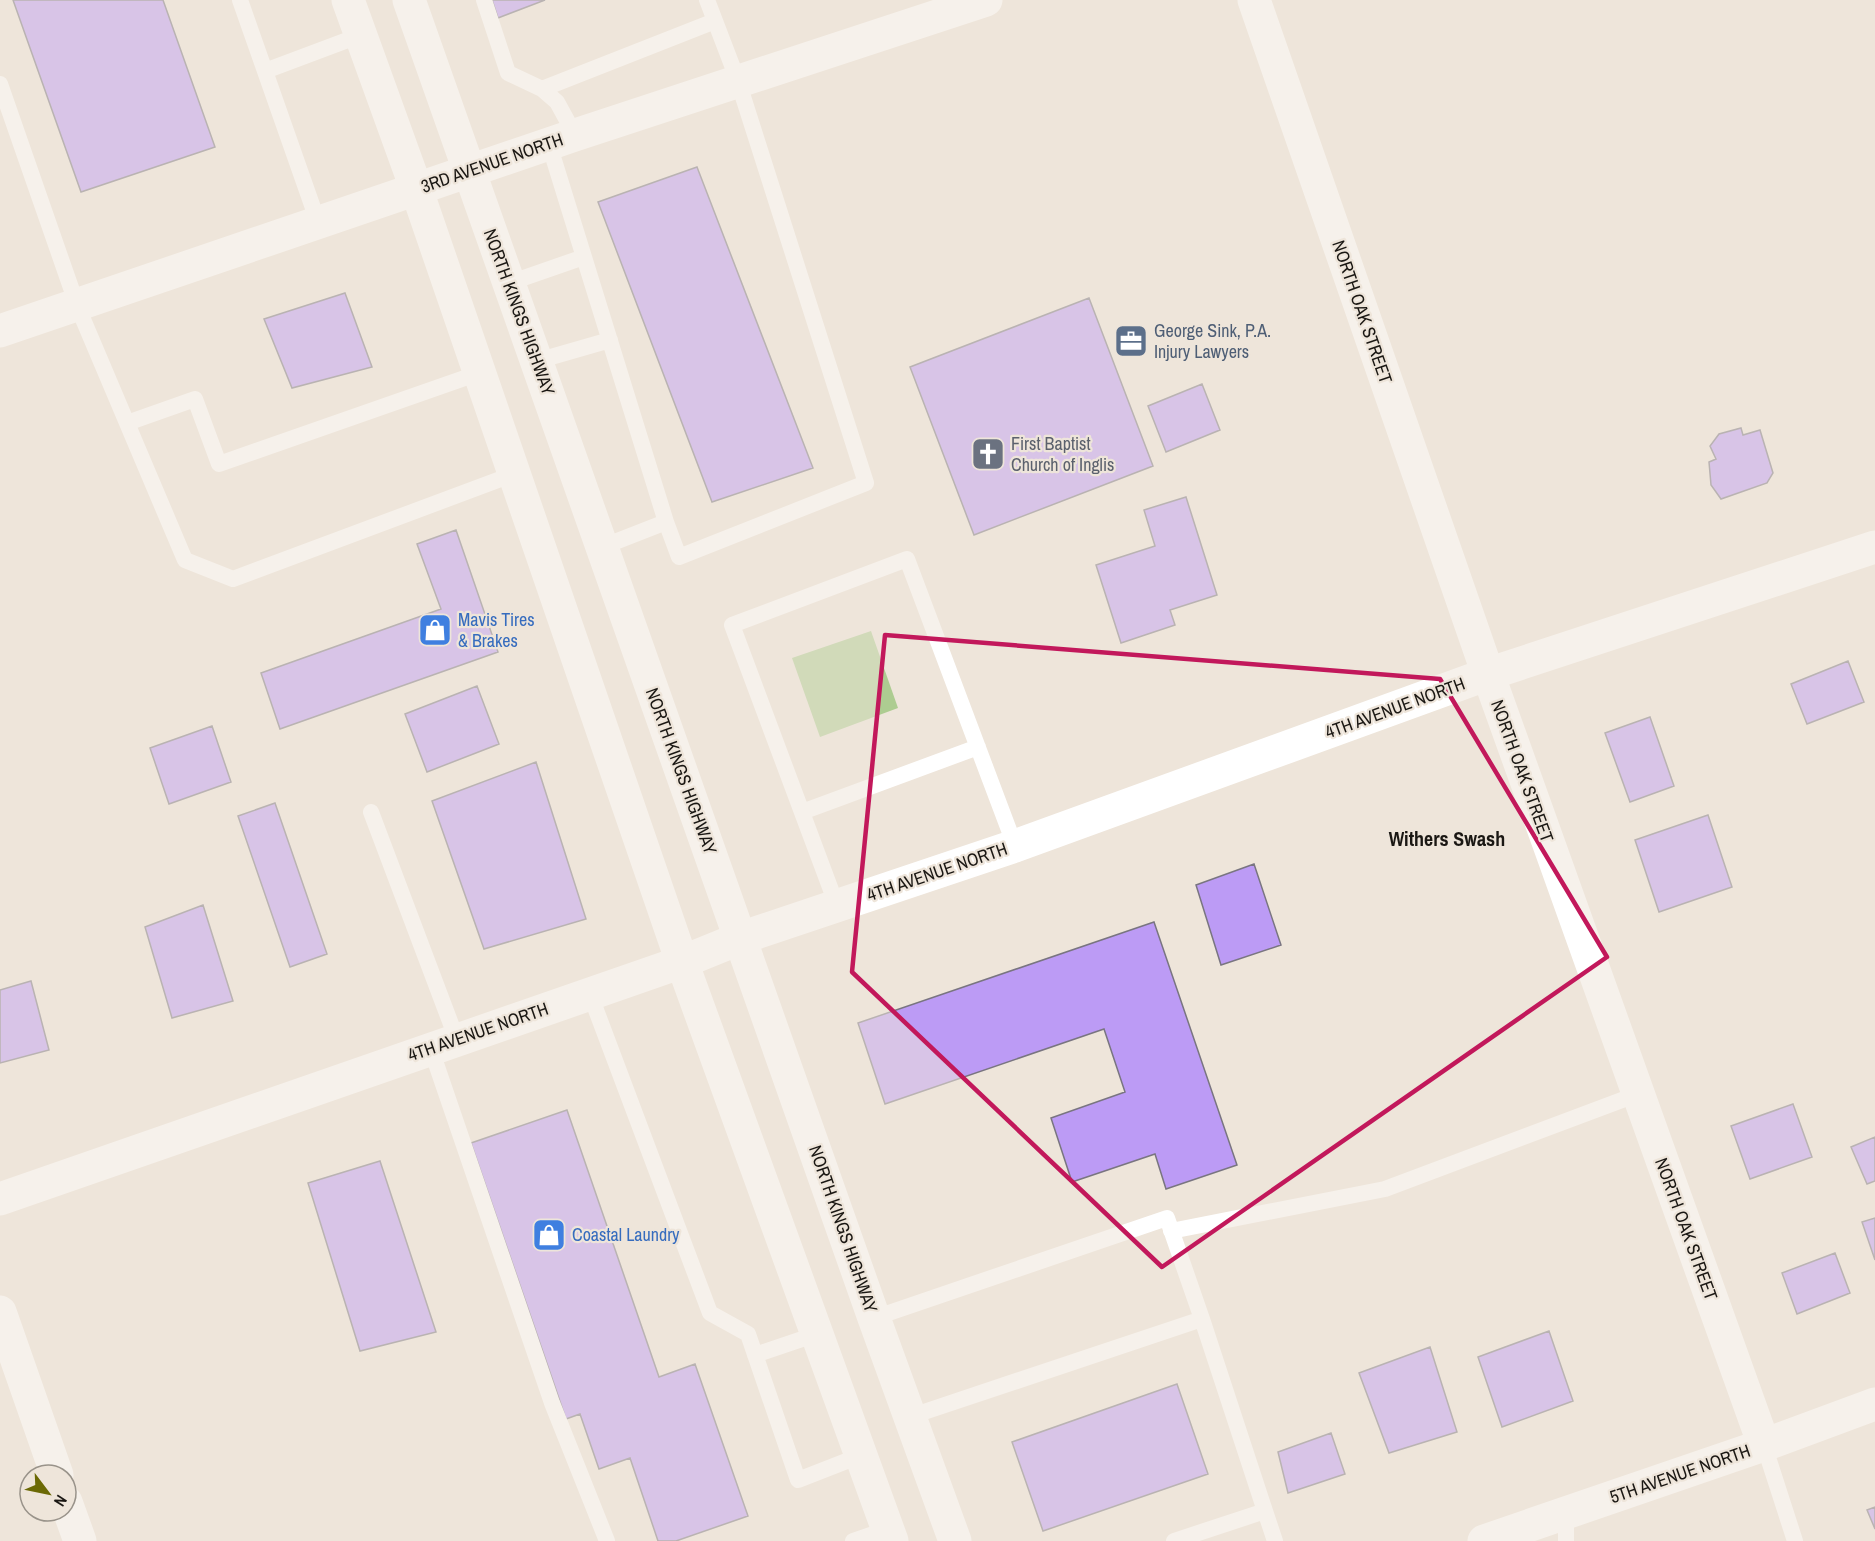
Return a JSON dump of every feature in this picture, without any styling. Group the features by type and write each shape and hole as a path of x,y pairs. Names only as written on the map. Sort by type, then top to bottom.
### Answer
{"street":[{"path":"348,0 416,188 682,962 890,1535"},
{"name":"NORTH KINGS HIGHWAY","path":"409,0 909,1417 955,1541"},
{"name":"3RD AVENUE NORTH","path":"0,331 416,188 986,0"},
{"name":"NORTH OAK STREET","path":"1254,0 1488,674 1764,1445"},
{"name":"4TH AVENUE NORTH","path":"0,1199 682,962 741,938 1015,846 1488,674 1875,547"},
{"path":"0,1311 53,1463"},
{"name":"5TH AVENUE NORTH","path":"1484,1541 1566,1527 1764,1445 1875,1404"},
{"path":"74,1523 80,1541"}],"lane":[{"path":"240,0 318,222"},
{"path":"484,0 508,73 542,89 557,102 584,257 666,522 679,557 866,483 738,81 707,0"},
{"path":"542,89 715,21"},
{"path":"265,71 361,35"},
{"path":"0,84 77,305 185,560 233,579 514,474"},
{"path":"509,283 584,257"},
{"path":"537,361 610,340"},
{"path":"127,423 195,399 219,464 479,373"},
{"path":"602,547 666,522"},
{"path":"837,906 732,625 907,559 1015,846"},
{"path":"802,812 978,747"},
{"path":"371,812 444,1044 552,1403 607,1541"},
{"path":"590,994 710,1312 748,1335 798,1480 861,1455"},
{"path":"1171,1231 1385,1189 1638,1094"},
{"path":"874,1318 1167,1218 1275,1541"},
{"path":"909,1417 1202,1319"},
{"path":"755,1355 817,1334"},
{"name":"NORTH OAK STREET","path":"1764,1445 1795,1541"},
{"path":"1174,1541 1265,1511"},
{"path":"853,1541 890,1535"}],"highlighted area":[{"path":"885,635 1440,679 1607,957 1162,1267 852,972"}],"green space":[{"path":"871,631 898,708 820,737 792,658"}],"building":[{"path":"13,0 163,0 215,147 81,192"},
{"path":"492,0 545,0 498,18"},
{"path":"697,167 813,468 712,502 598,202"},
{"path":"345,293 372,367 292,388 264,319"},
{"path":"1089,298 1153,466 974,535 910,367"},
{"path":"1202,384 1220,430 1166,452 1148,406"},
{"path":"1741,428 1743,435 1760,430 1773,473 1767,483 1721,499 1711,485 1709,462 1716,459 1710,446 1719,434"},
{"path":"1186,497 1217,595 1170,610 1175,625 1121,643 1096,565 1155,546 1144,510"},
{"name":"Mavis Tires & Brakes","path":"456,530 498,652 280,729 261,673 441,609 417,544"},
{"path":"1848,661 1864,702 1807,724 1791,684"},
{"path":"477,686 499,744 427,772 405,714"},
{"path":"1650,717 1674,786 1630,802 1605,733"},
{"path":"212,726 231,782 169,804 150,748"},
{"path":"536,762 586,919 484,949 432,801"},
{"path":"275,803 327,954 290,967 238,816"},
{"path":"1708,815 1732,887 1659,912 1635,840"},
{"path":"1254,864 1281,945 1221,965 1196,885"},
{"path":"203,905 233,1001 172,1018 145,927"},
{"path":"1154,922 1237,1165 1166,1189 1155,1154 1072,1182 1051,1118 1125,1092 1104,1029 885,1104 858,1023"},
{"path":"31,981 49,1050 0,1063 0,990"},
{"path":"1793,1104 1812,1157 1750,1179 1731,1126"},
{"path":"567,1110 659,1377 695,1364 748,1516 676,1541 658,1541 630,1458 599,1469 580,1414 566,1419 471,1143"},
{"path":"1875,1137 1875,1181 1867,1184 1851,1147"},
{"path":"380,1161 436,1332 360,1351 308,1183"},
{"path":"1875,1218 1875,1260 1862,1222"},
{"path":"1835,1253 1850,1293 1797,1314 1782,1273"},
{"path":"1549,1331 1573,1401 1502,1427 1478,1357"},
{"path":"1430,1347 1457,1432 1389,1453 1359,1373"},
{"path":"1177,1384 1208,1474 1043,1531 1012,1442"},
{"path":"1331,1433 1345,1474 1288,1493 1278,1452"},
{"path":"1875,1507 1875,1529 1867,1510"}],"place":[{"name":"George Sink, P.A. Injury Lawyers","path":"1131,341"},
{"name":"First Baptist Church of Inglis","path":"988,454"},
{"name":"Mavis Tires & Brakes","path":"435,630"},
{"name":"Coastal Laundry","path":"549,1235"}],"district":[{"name":"Withers Swash","path":"1447,839"}]}
